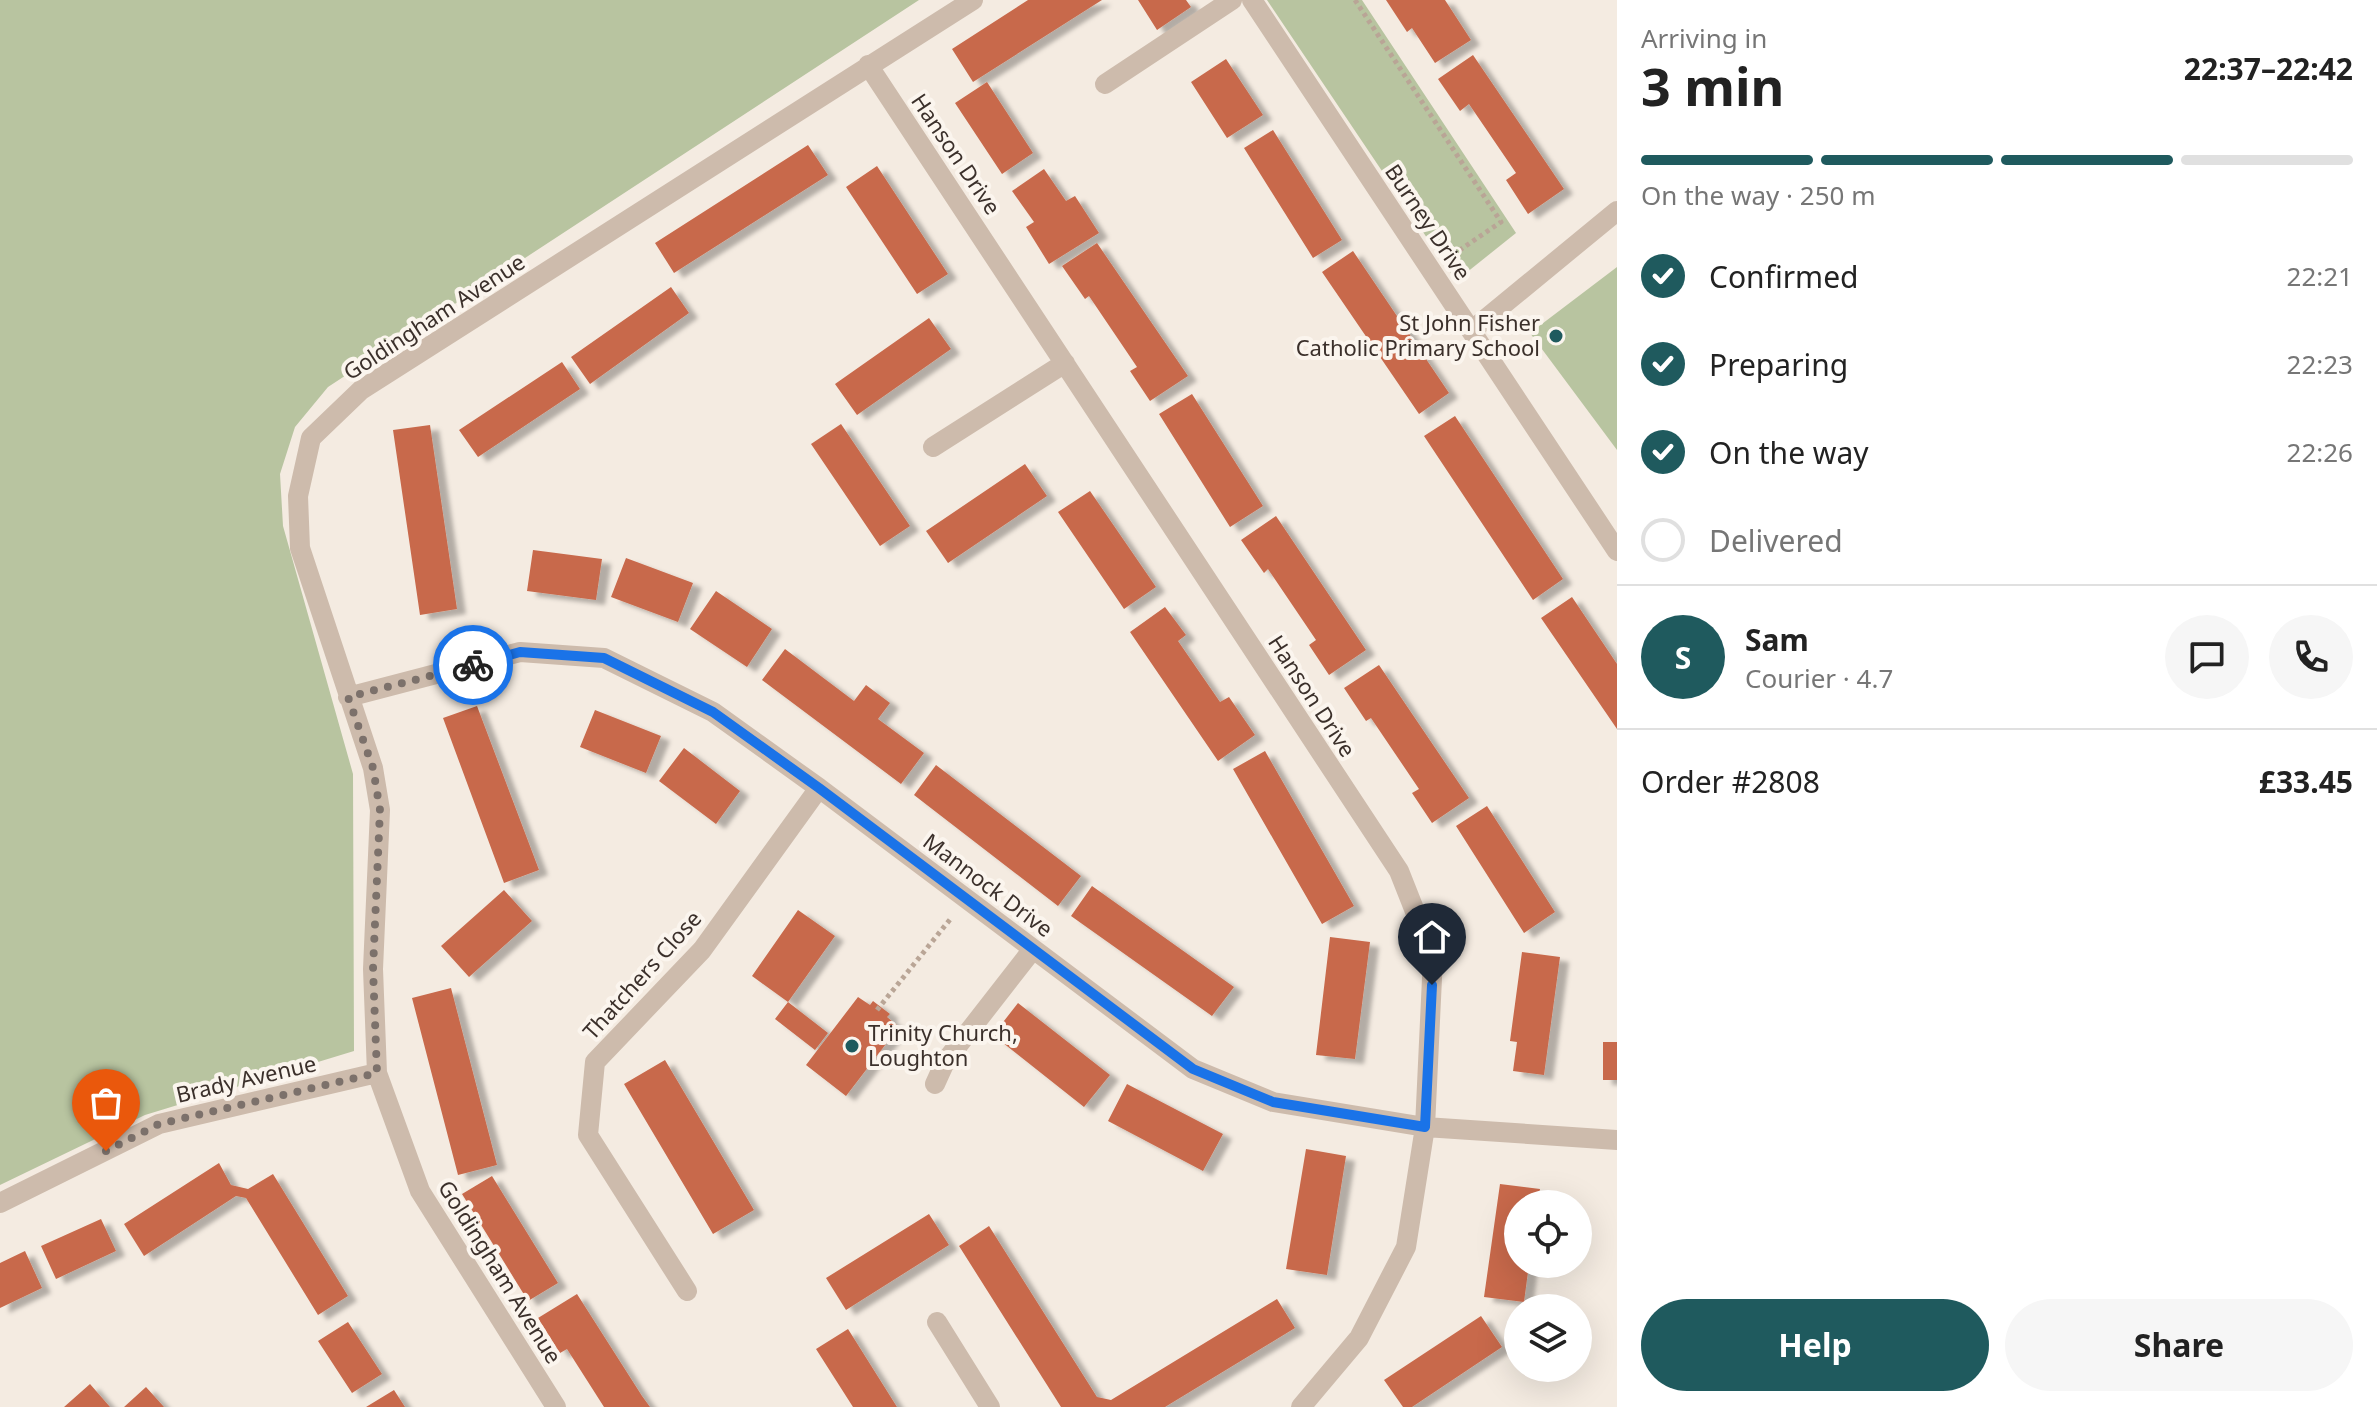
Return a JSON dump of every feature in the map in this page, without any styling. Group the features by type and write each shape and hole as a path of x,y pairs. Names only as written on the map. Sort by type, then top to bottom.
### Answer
{"street":[{"name":"Goldingham Avenue","path":"556,1407 420,1191 377,1073 373,969 380,810 373,768 300,548 298,496 311,438 361,390 973,0"},
{"path":"1105,84 1232,0"},
{"name":"Burney Drive","path":"1252,0 1617,551"},
{"name":"Hanson Drive","path":"868,65 1399,871 1433,957 1425,1127 1406,1247 1359,1338 1301,1407"},
{"path":"1471,331 1617,211"},
{"path":"933,447 1065,363"},
{"name":"Mannock Drive","path":"348,697 520,652 604,658 713,712 1193,1069 1273,1102 1425,1127 1617,1140"},
{"name":"Thatchers Close","path":"687,1291 588,1135 595,1062 702,950 819,788"},
{"path":"935,1084 945,1062 1033,949"},
{"name":"Brady Avenue","path":"0,1203 159,1124 377,1073"},
{"path":"937,1322 990,1407"}],"path":[{"path":"1355,0 1501,222 1431,270"},
{"path":"877,1010 966,900"}],"green space":[{"path":"0,0 919,0 328,387 295,427 280,474 283,526 353,774 354,1051 145,1115 0,1185"},
{"path":"1267,0 1362,0 1516,233 1456,281"},
{"path":"1617,267 1617,450 1530,333"}],"building":[{"path":"1028,0 1102,0 973,82 952,49"},
{"path":"1138,0 1186,0 1191,7 1157,30"},
{"path":"1386,0 1445,0 1471,40 1435,63 1412,28 1407,32"},
{"path":"1473,55 1564,189 1528,214 1506,180 1516,173 1469,104 1460,111 1438,79"},
{"path":"1226,59 1263,115 1227,138 1191,82"},
{"path":"987,82 1033,153 1002,174 955,103"},
{"path":"1273,130 1342,240 1313,258 1244,148"},
{"path":"808,145 828,175 674,273 655,243"},
{"path":"877,166 948,274 917,294 846,187"},
{"path":"1044,169 1066,201 1075,196 1099,233 1049,264 1026,227 1034,222 1012,191"},
{"path":"1097,243 1188,376 1150,401 1130,371 1137,367 1089,296 1085,299 1062,266"},
{"path":"1353,251 1449,393 1419,414 1322,272"},
{"path":"671,287 689,313 590,384 571,357"},
{"path":"929,318 951,349 857,415 835,384"},
{"path":"562,362 580,389 478,457 459,430"},
{"path":"1192,394 1263,506 1230,527 1159,414"},
{"path":"1455,416 1563,579 1533,600 1424,436"},
{"path":"841,424 910,526 880,546 811,444"},
{"path":"430,425 457,609 420,615 393,430"},
{"path":"1025,464 1047,496 948,563 926,531"},
{"path":"1090,491 1156,587 1124,609 1058,512"},
{"path":"1276,516 1366,650 1329,675 1309,645 1316,640 1268,569 1264,573 1241,540"},
{"path":"533,550 602,559 596,600 527,591"},
{"path":"626,558 693,583 678,622 611,597"},
{"path":"716,591 772,629 747,667 690,629"},
{"path":"1572,597 1617,664 1617,729 1541,618"},
{"path":"1165,607 1186,635 1178,641 1220,702 1229,697 1255,735 1218,761 1130,632"},
{"path":"785,649 854,701 866,685 890,703 878,719 924,753 901,784 762,680"},
{"path":"1379,665 1469,798 1432,823 1412,793 1419,789 1371,718 1366,721 1344,688"},
{"path":"477,706 539,870 504,883 443,718"},
{"path":"595,710 661,736 646,773 580,747"},
{"path":"684,748 740,791 716,824 659,781"},
{"path":"1265,751 1354,906 1322,924 1233,769"},
{"path":"936,765 1081,876 1058,906 914,795"},
{"path":"1487,806 1555,912 1524,933 1456,826"},
{"path":"1092,886 1234,987 1212,1016 1071,916"},
{"path":"504,890 532,921 469,977 441,946"},
{"path":"798,910 835,936 788,1002 752,976"},
{"path":"1330,937 1370,942 1355,1059 1316,1055"},
{"path":"1522,952 1560,957 1544,1075 1513,1071 1517,1042 1510,1041"},
{"path":"451,988 497,1165 458,1175 412,998"},
{"name":"Trinity Church, Loughton","path":"858,997 870,1005 873,1001 890,1014 887,1017 899,1027 846,1096 806,1065"},
{"path":"788,1002 828,1033 815,1050 775,1019"},
{"path":"1018,1003 1110,1075 1084,1107 993,1035"},
{"path":"1603,1042 1617,1042 1617,1080 1603,1080"},
{"path":"665,1060 754,1210 713,1234 624,1084"},
{"path":"1127,1084 1223,1134 1203,1171 1108,1121"},
{"path":"1306,1149 1346,1156 1327,1275 1286,1269"},
{"path":"219,1163 231,1185 248,1189 273,1174 348,1296 318,1315 246,1198 236,1196 144,1256 124,1224"},
{"path":"492,1176 558,1283 528,1301 462,1194"},
{"path":"1500,1184 1540,1189 1504,1190 1504,1278 1527,1278 1525,1294 1504,1294 1504,1300 1484,1297"},
{"path":"929,1214 949,1245 846,1310 826,1278"},
{"path":"101,1219 116,1251 56,1279 41,1246"},
{"path":"989,1226 1097,1397 1111,1400 1277,1299 1295,1328 1165,1407 1061,1407 959,1246"},
{"path":"25,1251 42,1288 0,1308 0,1263"},
{"path":"577,1294 650,1407 604,1407 567,1349 560,1353 538,1318"},
{"path":"1481,1316 1502,1347 1412,1407 1403,1407 1384,1380"},
{"path":"348,1322 382,1374 352,1393 318,1341"},
{"path":"848,1329 897,1407 853,1407 816,1349"},
{"path":"90,1384 110,1407 64,1407"},
{"path":"146,1387 164,1407 124,1407"},
{"path":"394,1390 405,1407 366,1407"}],"way so far":[{"path":"106,1151 159,1124 377,1073 373,969 380,810 373,768 348,697 473,665"}],"place":[{"name":"St John Fisher Catholic Primary School","path":"1556,336"},
{"name":"Trinity Church, Loughton","path":"852,1046"}],"route":[{"path":"473,665 520,652 604,658 713,712 1193,1069 1273,1102 1425,1127 1432,985"}]}
